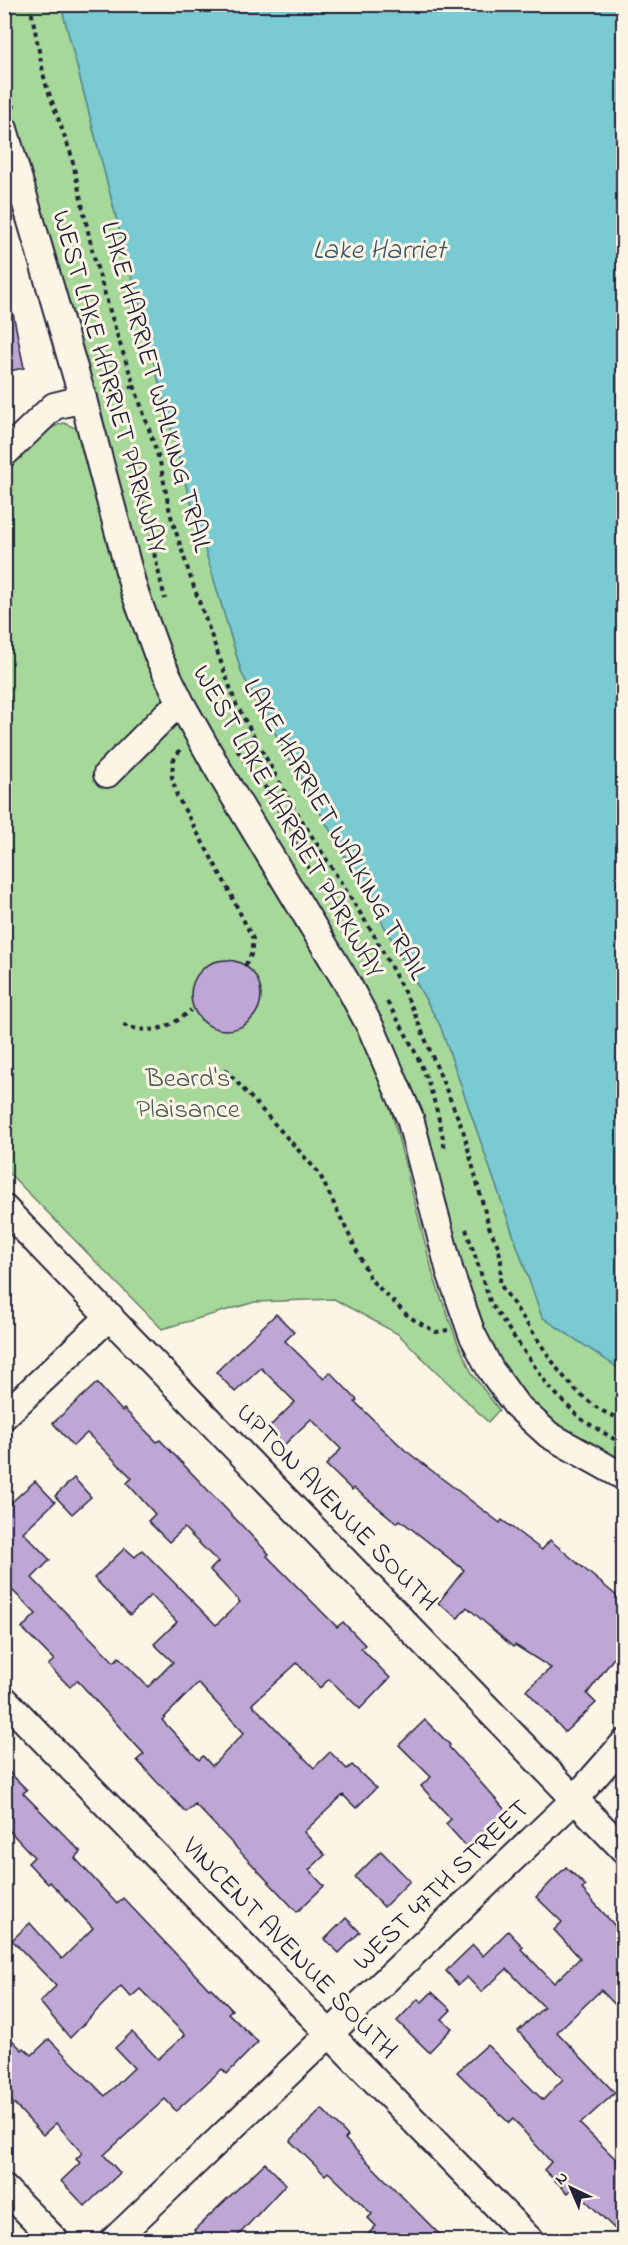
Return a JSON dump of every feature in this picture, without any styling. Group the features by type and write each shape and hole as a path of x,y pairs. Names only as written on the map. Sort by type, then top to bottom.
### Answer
{"street":[{"name":"WEST LAKE HARRIET PARKWAY","path":"10,121 90,397 134,590 158,656 183,707 347,983 372,1030 410,1118 450,1272 470,1326 490,1369 516,1405 549,1436 624,1477"},
{"path":"4,454 54,406 90,397"},
{"path":"107,774 168,713 183,707"},
{"name":"UPTON AVENUE SOUTH","path":"4,1208 624,1850"},
{"path":"4,1416 110,1316"},
{"name":"VINCENT AVENUE SOUTH","path":"4,1699 530,2241"},
{"name":"WEST 47TH STREET","path":"114,2241 574,1800 624,1743"},
{"path":"4,2188 55,2241"}],"path":[{"name":"LAKE HARRIET WALKING TRAIL","path":"30,4 45,82 71,154 93,254 160,462 170,513 221,668 236,704 269,767 374,935 411,1005 463,1130 489,1227 498,1246 501,1260 500,1284 559,1371 577,1392 600,1410 624,1421"},
{"path":"4,70 10,121"},
{"path":"90,397 135,386"},
{"path":"121,448 133,465 167,611"},
{"path":"231,743 272,795 313,878"},
{"path":"183,745 173,761 172,777 177,796 224,879 253,939 251,956 245,966"},
{"path":"386,1001 427,1073 439,1112 446,1159"},
{"path":"123,1025 141,1031 156,1031 171,1026 191,1010"},
{"path":"225,1069 319,1173 371,1280 409,1317 436,1332 470,1326"},
{"path":"465,1226 491,1304 549,1388 581,1419 624,1445"}],"green space":[{"path":"4,5 61,5 185,482 242,674 440,1025 542,1317 623,1371 623,1465 554,1426 490,1369 410,1118 183,707 5,129"},
{"name":"Beard's Plaisance","path":"64,423 80,430 126,593 382,1074 434,1278 457,1341 473,1375 499,1410 488,1422 398,1334 334,1299 255,1302 162,1329 5,1169 5,470 47,430"}],"water":[{"name":"Lake Harriet","path":"61,5 623,5 623,1371 542,1317 440,1025 242,674 185,482"}],"building":[{"path":"13,313 24,368 4,372 4,314"},
{"path":"233,960 246,966 255,975 259,981 261,995 259,1009 251,1020 240,1028 219,1030 201,1020 193,1009 191,988 201,970 212,962"},
{"path":"276,1314 294,1332 285,1341 324,1379 330,1372 357,1400 355,1402 405,1450 500,1523 502,1520 542,1550 550,1540 624,1602 624,1644 587,1694 596,1703 565,1732 526,1690 551,1668 515,1645 513,1647 467,1607 458,1618 438,1603 464,1570 400,1520 397,1523 354,1488 352,1490 326,1465 341,1449 311,1419 284,1445 268,1428 295,1402 261,1368 235,1392 216,1372"},
{"path":"97,1383 122,1411 124,1409 157,1442 160,1440 269,1554 267,1556 337,1627 343,1622 365,1645 361,1648 390,1678 360,1709 329,1679 320,1688 297,1663 252,1704 314,1768 330,1752 347,1769 352,1765 376,1788 356,1808 343,1795 304,1832 325,1855 309,1870 324,1886 297,1912 195,1804 186,1812 137,1760 144,1754 77,1680 70,1687 48,1665 54,1660 22,1628 36,1614 4,1582 4,1509 35,1481 55,1502 23,1532 50,1560 32,1578 114,1662 119,1657 148,1687 173,1662 154,1644 177,1622 151,1595 130,1615 94,1578 125,1548 135,1557 142,1550 216,1625 240,1602 210,1570 218,1562 184,1528 169,1542 148,1521 155,1514 127,1483 132,1478 87,1433 73,1446 53,1423","holes":["198,1683 244,1733 212,1766 203,1756 199,1760 162,1720"]},
{"path":"74,1478 91,1497 72,1514 55,1496"},
{"path":"425,1720 450,1745 449,1747 506,1811 467,1847 446,1824 451,1819 421,1786 431,1777 399,1745"},
{"path":"4,1767 27,1790 23,1793 81,1852 75,1858 117,1904 123,1898 209,1989 211,1988 232,2010 228,2013 258,2042 227,2074 222,2069 176,2111 165,2099 104,2155 120,2173 85,2206 61,2181 80,2163 76,2159 82,2153 56,2123 43,2135 4,2093 4,2032 22,2050 24,2048 32,2055 49,2039 105,2096 134,2068 115,2048 132,2032 158,2059 185,2035 140,1989 131,1997 121,1986 70,2038 40,2002 56,1986 12,1940 30,1923 62,1959 93,1928 50,1882 48,1884 28,1863 34,1857 4,1825"},
{"path":"381,1851 410,1881 384,1907 355,1877"},
{"path":"566,1867 586,1886 582,1889 624,1936 624,2014 601,1990 557,2032 615,2093 580,2124 624,2167 624,2238 573,2188 568,2193 544,2170 551,2162 513,2119 509,2123 457,2072 487,2045 543,2100 563,2079 518,2031 544,2007 507,1969 481,1992 467,1977 458,1985 446,1971 473,1945 483,1956 508,1931 523,1947 521,1949 554,1983 580,1958 554,1930 562,1922 536,1897"},
{"path":"346,1918 360,1932 339,1953 325,1939"},
{"path":"432,1992 451,2010 442,2019 452,2028 429,2052 397,2021 418,1999 422,2002"},
{"path":"322,2109 348,2136 345,2139 446,2241 361,2241 376,2226 368,2218 372,2214 328,2172 325,2175 290,2141"},
{"path":"265,2163 286,2184 233,2241 204,2241 194,2230"}]}
